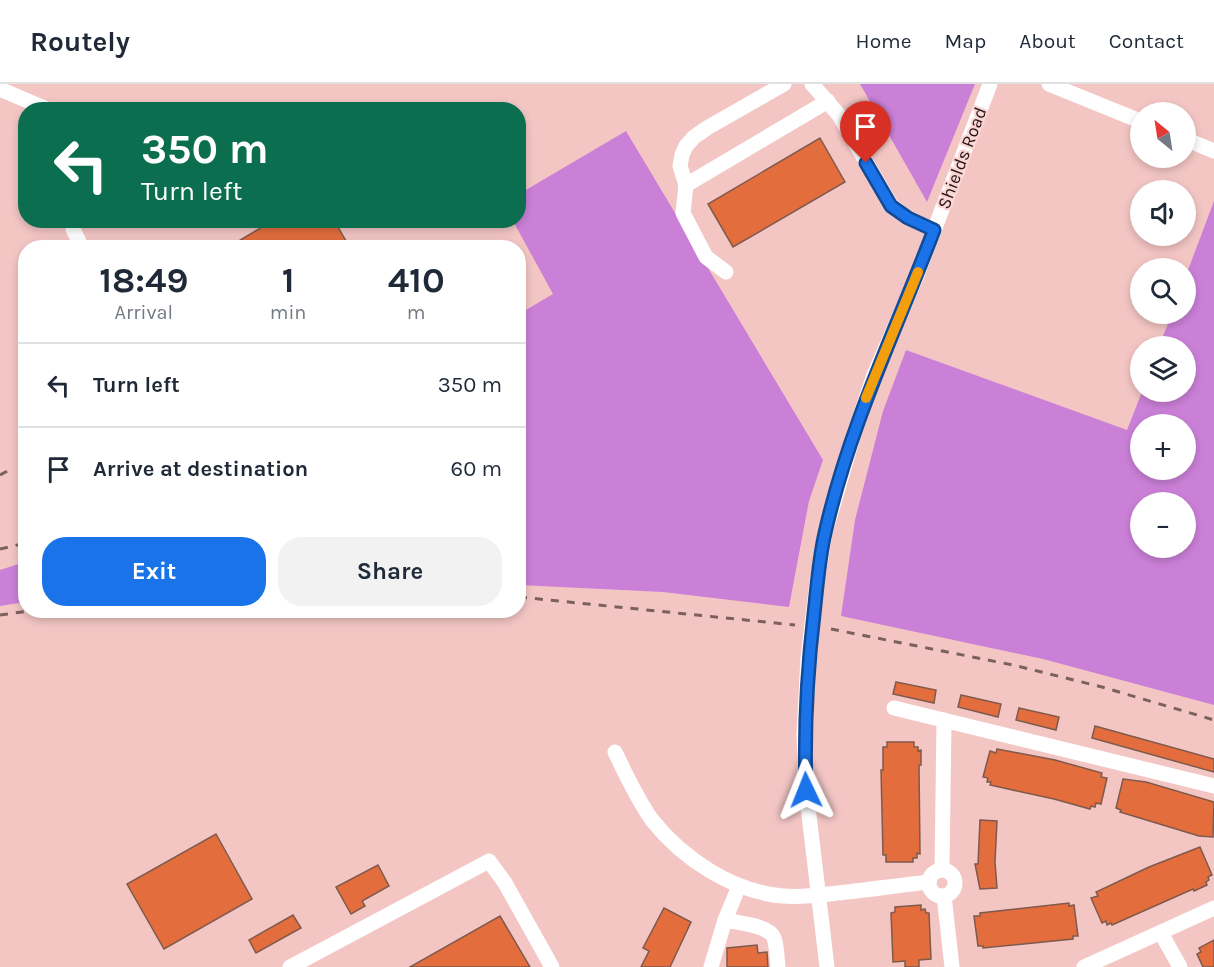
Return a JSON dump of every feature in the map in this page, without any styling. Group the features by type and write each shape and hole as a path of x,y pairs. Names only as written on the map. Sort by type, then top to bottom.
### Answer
{"street":[{"path":"726,272 706,257 682,213 686,185 680,166 686,146 694,137 784,84"},
{"path":"812,84 839,115 891,206 908,218 934,230"},
{"name":"Shields Road","path":"828,967 806,790 804,735 808,658 825,533 874,375 934,230 990,84"},
{"path":"1049,84 1130,117"},
{"path":"5,88 34,102"},
{"path":"686,185 828,101"},
{"path":"1196,144 1214,151"},
{"path":"894,708 1214,786"},
{"path":"942,870 944,720"},
{"path":"615,752 637,797 652,820 670,840 693,860 739,886 783,896 820,895 929,882"},
{"path":"290,967 489,861 506,884 552,967"},
{"path":"942,870 950,873 955,880 954,888 944,896 932,892 929,882 934,873 942,870"},
{"path":"711,967 725,920 739,886"},
{"path":"944,896 952,967"},
{"path":"1084,967 1214,908"},
{"path":"725,920 766,929 772,934 775,940 778,967"},
{"path":"1161,933 1180,967"}],"shaded area":[{"path":"860,84 975,84 927,202"},
{"path":"626,131 823,460 809,501 789,607 663,592 526,585 526,310 553,294 526,245 526,240 523,240 517,228 526,228 526,190"},
{"path":"1214,201 1214,705 1043,659 841,616 855,520 883,411 906,350 1127,430 1130,422 1130,480 1196,480 1196,414 1133,414 1138,402 1196,402 1196,336 1163,336 1168,324 1196,324 1196,258 1193,258"},
{"path":"18,564 18,603 0,606 0,570"}],"building":[{"path":"820,138 845,182 733,247 708,204"},
{"path":"261,228 339,228 345,240 240,240"},
{"path":"896,682 936,690 934,703 893,694"},
{"path":"961,695 1001,704 998,717 958,707"},
{"path":"1019,708 1059,717 1056,730 1016,720"},
{"path":"1095,726 1214,759 1214,772 1092,738"},
{"path":"887,742 914,742 914,747 918,747 918,751 921,750 921,765 919,765 920,854 917,853 917,858 913,858 913,862 886,862 886,855 883,855 881,770 883,770 883,747 887,747"},
{"path":"997,749 1055,760 1102,773 1101,777 1107,778 1101,804 1096,803 1095,807 1091,806 1090,809 990,785 991,782 987,782 988,778 983,777 990,751 996,753"},
{"path":"1123,779 1146,782 1214,802 1213,837 1199,836 1120,812 1121,810 1116,808"},
{"path":"980,820 997,821 995,862 997,888 980,889 975,864 978,864"},
{"path":"216,834 252,899 164,949 127,884"},
{"path":"1200,847 1212,875 1208,877 1207,885 1112,925 1111,923 1107,925 1106,921 1102,923 1091,898 1098,896 1096,892 1149,867"},
{"path":"378,865 389,886 362,901 365,906 351,914 336,887"},
{"path":"1069,903 1069,906 1074,905 1078,936 1073,936 1073,939 983,948 983,946 978,946 974,916 980,916 980,913"},
{"path":"921,905 921,910 925,909 926,913 929,913 931,959 919,960 919,967 905,967 905,961 893,962 891,913 895,912 895,907"},
{"path":"664,908 691,922 670,967 641,967 649,951 643,948"},
{"path":"293,915 301,928 256,953 249,940"},
{"path":"500,916 530,967 410,967"},
{"path":"1214,940 1214,967 1203,967 1197,954 1201,952 1199,948"},
{"path":"757,945 758,953 767,952 768,967 727,967 727,948"}],"railway":[{"path":"0,475 13,468"},
{"path":"0,549 18,545"},
{"path":"526,598 795,625"},
{"path":"0,615 18,613"},
{"path":"831,629 1013,665 1102,687 1214,720"}],"slow traffic":[{"path":"866,398 918,272"}],"route":[{"path":"806,790 804,735 808,658 825,533 874,375 934,230 899,213 891,206 866,163"}]}
